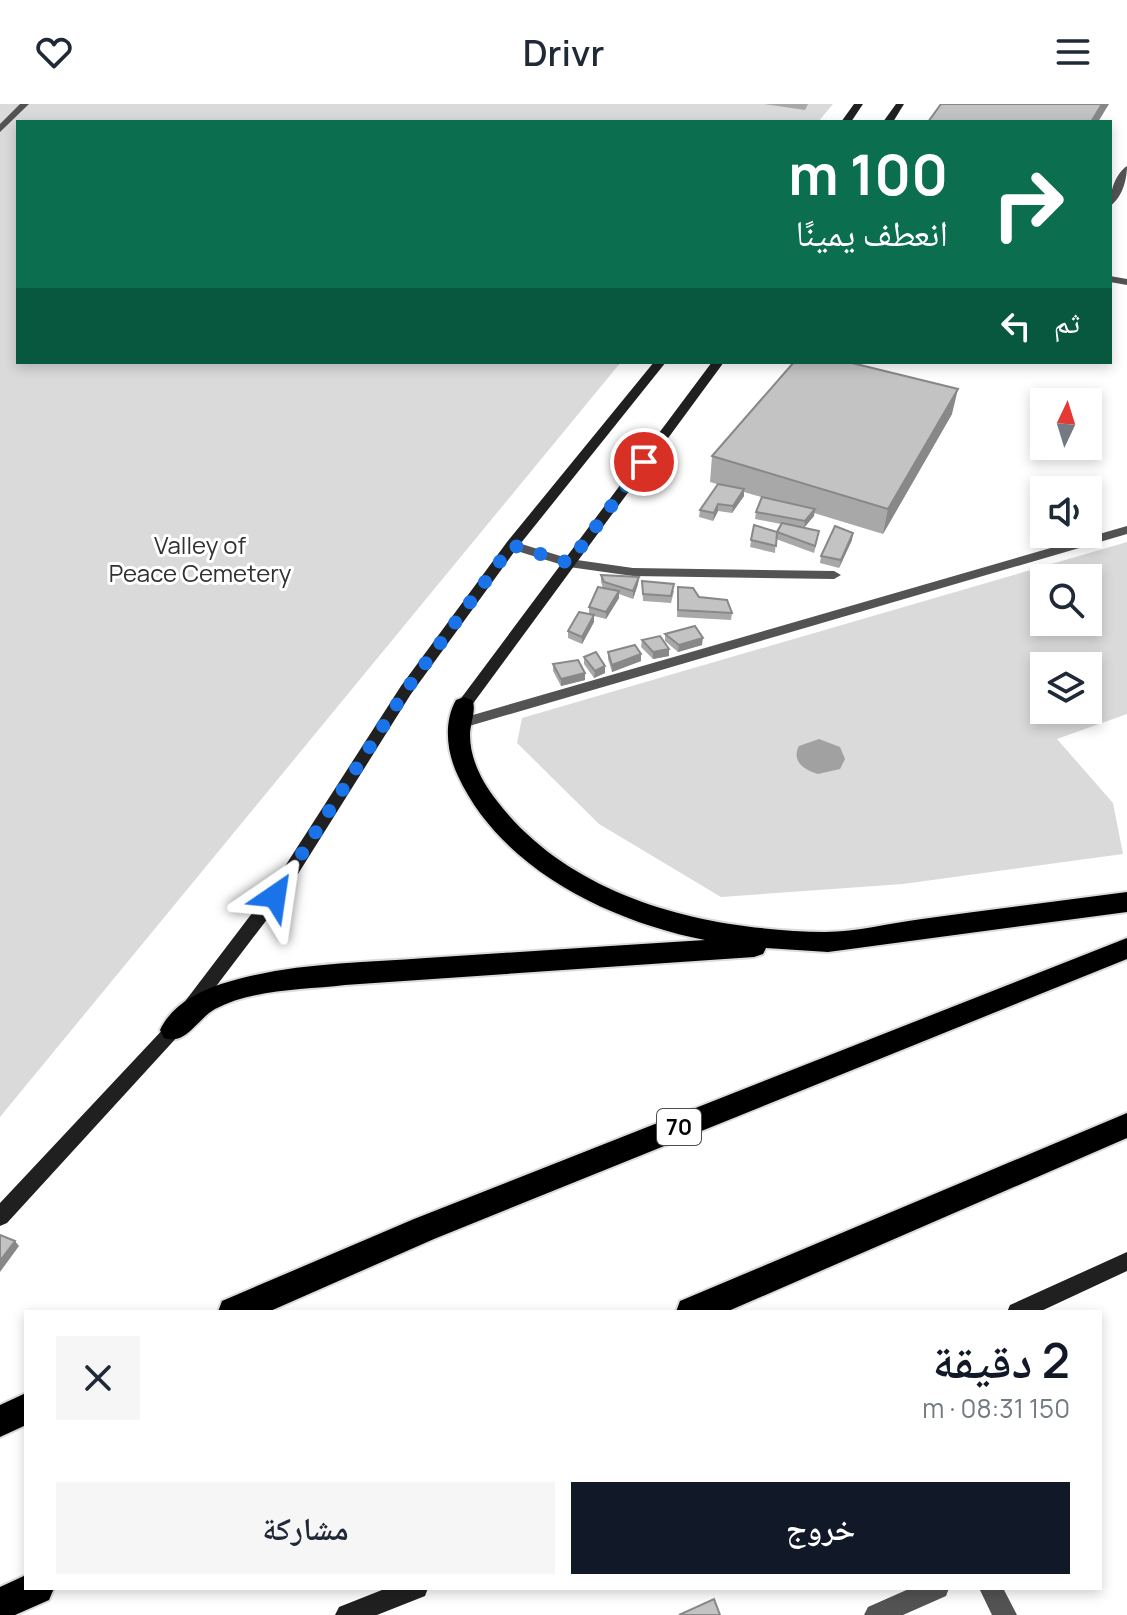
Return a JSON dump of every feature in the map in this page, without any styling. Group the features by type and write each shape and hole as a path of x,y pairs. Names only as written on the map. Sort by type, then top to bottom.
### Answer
{"highway":[{"path":"462,715 462,760 471,784 489,809 531,849 591,891 683,925 779,939 828,942"},
{"path":"173,1030 191,1011 217,997 332,975 828,942 1127,902"},
{"name":"70","path":"238,1310 424,1229 1127,948"},
{"path":"696,1310 1127,1125"},
{"path":"0,1421 24,1410"},
{"path":"0,1604 32,1590"}],"main road":[{"path":"0,1217 173,1030 275,896 406,690 512,545 658,364"},
{"path":"462,715 569,563 717,364"},
{"path":"1021,1310 1127,1261"},
{"path":"347,1615 412,1590"}],"street":[{"path":"0,129 25,104"},
{"path":"1112,199 1127,169"},
{"path":"462,715 1127,530"},
{"path":"512,545 569,563 633,572 834,575"},
{"path":"876,1615 933,1590"},
{"path":"991,1590 1005,1615"}],"green space":[{"name":"Valley of Peace Cemetery","path":"0,104 833,104 820,120 16,120 16,364 619,364 0,1117"},
{"path":"1127,542 1127,714 1102,723 1102,652 1030,652 1030,724 1099,724 1057,739 1113,803 1123,854 903,884 721,897 599,824 517,743 522,718 1030,570 1030,636 1102,636 1102,564 1051,564"}],"shaded area":[{"path":"819,739 840,747 845,759 840,769 818,774 800,764 797,756 799,746"}],"building":[{"path":"941,104 1102,104 1092,120 929,120"},
{"path":"792,364 856,364 958,389 888,509 712,456"},
{"path":"718,484 744,489 733,506 718,504 714,513 700,510"},
{"path":"762,497 815,509 805,521 756,512"},
{"path":"782,523 819,531 815,546 777,532"},
{"path":"754,525 777,532 776,546 751,540"},
{"path":"835,526 853,533 841,560 821,556"},
{"path":"601,575 639,577 633,591 604,582"},
{"path":"642,581 674,584 671,596 643,594"},
{"path":"598,587 619,591 606,612 589,607"},
{"path":"678,587 693,588 699,597 727,600 732,613 678,610"},
{"path":"579,612 594,615 582,637 568,631"},
{"path":"695,626 703,638 679,645 665,634"},
{"path":"660,636 669,649 653,652 642,640"},
{"path":"635,645 641,654 612,665 608,652"},
{"path":"596,652 605,666 595,671 584,657"},
{"path":"578,660 585,673 561,679 553,664"},
{"path":"0,1235 15,1241 0,1261"},
{"path":"714,1599 720,1615 679,1615"}],"route":[{"path":"275,896 406,690 512,545 569,563 644,462"}]}
